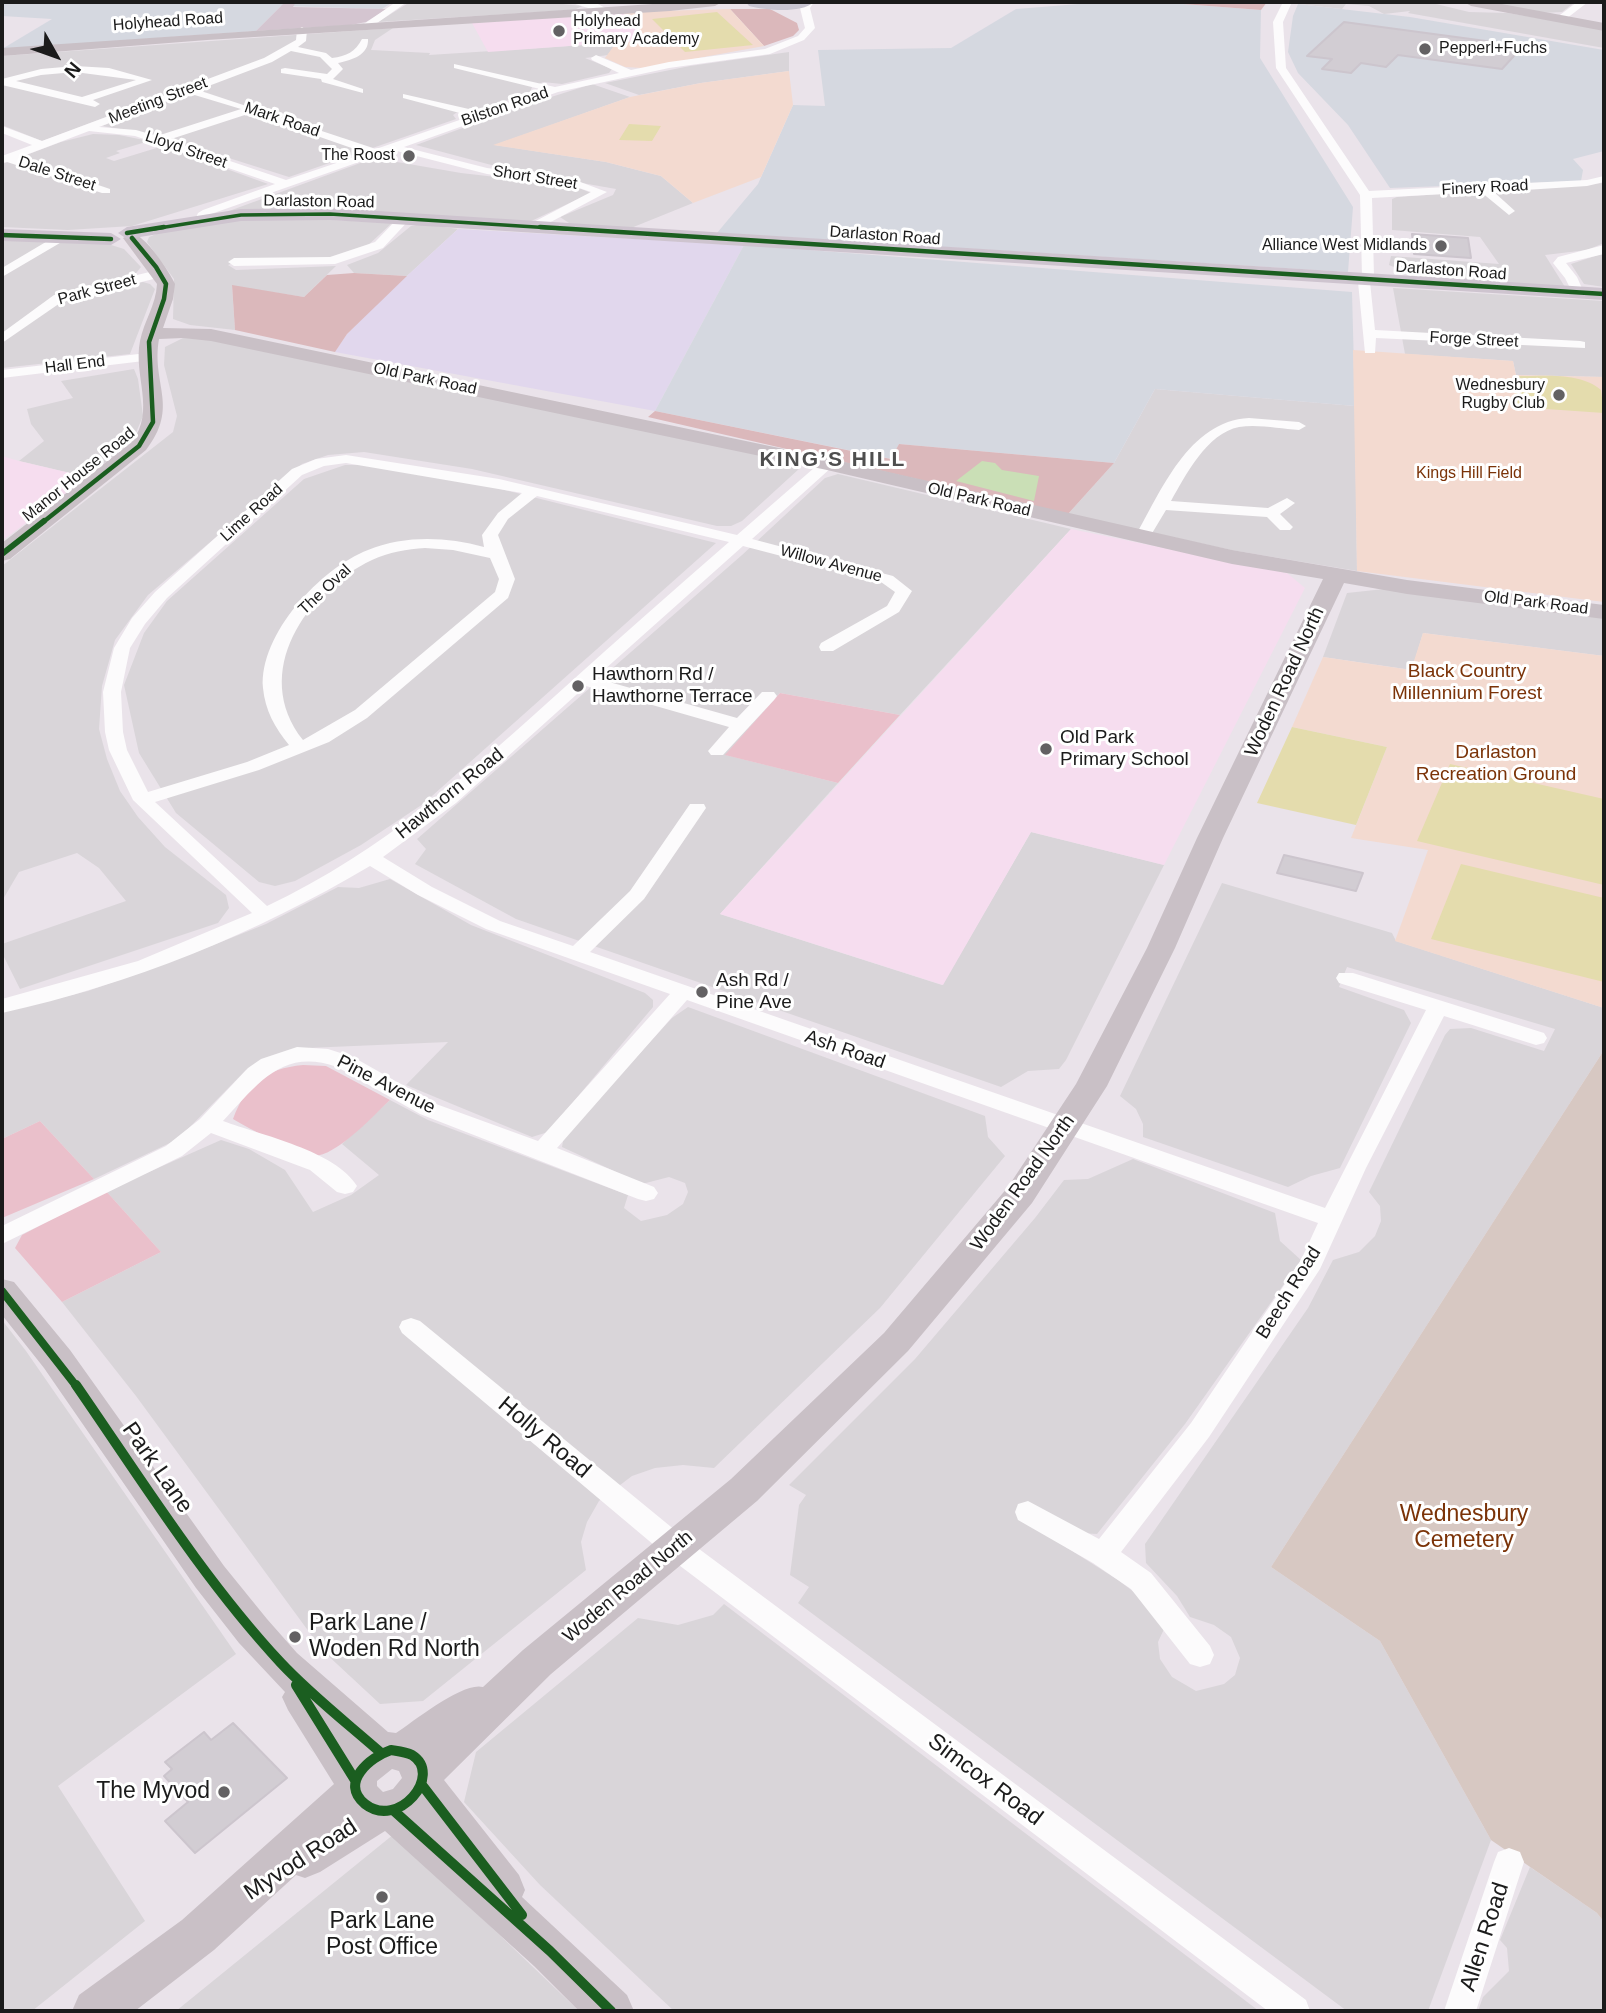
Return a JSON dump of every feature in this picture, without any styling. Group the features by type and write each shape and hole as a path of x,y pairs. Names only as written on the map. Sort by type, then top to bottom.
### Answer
{"highway":[{"path":"755,2 807,2"}],"main road":[{"name":"Darlaston Road","path":"2,234 125,239 165,226 201,220 296,214 405,218 1604,294"}],"street":[{"path":"367,26 402,2"},
{"path":"574,2 604,10"},
{"path":"807,2 805,8 810,19"},
{"path":"1287,2 1278,22 1281,68 1366,195 1368,276 1365,279 1370,350"},
{"path":"1471,2 1604,27"},
{"path":"1559,20 1583,2"},
{"name":"Holyhead Road","path":"2,52 705,3"},
{"path":"774,4 810,19"},
{"name":"Bilston Road","path":"201,220 207,212 555,90 628,73 776,49 801,38 810,28 810,19"},
{"path":"291,48 302,41 303,30"},
{"path":"307,61 354,56 363,49 365,41"},
{"path":"285,71 327,77 339,71 327,58 291,48"},
{"name":"Meeting Street","path":"4,159 268,60 291,48"},
{"path":"596,58 628,73"},
{"path":"458,66 555,90"},
{"path":"2,82 45,71 100,68 159,83"},
{"path":"327,77 326,80 330,83 359,91"},
{"path":"82,100 147,80"},
{"path":"2,82 128,112"},
{"name":"Mark Road","path":"187,90 252,109 377,153"},
{"path":"407,96 480,115"},
{"path":"157,140 252,109"},
{"path":"2,129 40,145"},
{"name":"Lloyd Street","path":"84,130 129,132 286,184"},
{"name":"Short Street","path":"393,147 487,171 575,183 601,192 532,228"},
{"name":"Dale Street","path":"4,159 106,191"},
{"name":"Finery Road","path":"1366,195 1587,183 1604,179"},
{"path":"1485,189 1509,211"},
{"path":"234,262 331,261 379,245 405,218"},
{"path":"2,273 8,263 61,237"},
{"path":"125,239 164,278"},
{"path":"1578,293 1571,277 1559,263 1567,258 1586,256 1604,249"},
{"name":"Manor House Road","path":"2,554 149,436 155,419 147,357 151,334 164,301 164,278"},
{"name":"Park Street","path":"2,339 59,298 164,278"},
{"name":"Old Park Road","path":"151,334 183,332 211,335 827,464 1143,537 1336,576 1604,612"},
{"name":"Forge Street","path":"1368,334 1580,345"},
{"name":"Hall End","path":"2,374 147,357"},
{"path":"1143,537 1178,473 1218,430 1236,423 1298,426"},
{"name":"Lime Road","path":"265,915 142,800 123,766 114,732 112,692 122,648 138,622 161,595 297,472 316,463 346,459 459,476 534,491 741,541"},
{"name":"Hawthorn Road","path":"2,1006 161,958 265,915 369,857 442,804 827,464"},
{"path":"438,543 481,529 534,491"},
{"path":"1161,505 1272,513 1287,503"},
{"path":"1272,513 1285,527"},
{"path":"142,800 253,766 300,748 323,738 362,714 495,603 508,587 508,573 494,554 490,535 481,529"},
{"name":"Willow Avenue","path":"741,541 887,579 904,591 893,609 827,647"},
{"name":"The Oval","path":"300,748 284,730 277,717 271,671 283,636 302,608 355,561 397,547 438,543 494,554"},
{"name":"Woden Road North","path":"389,1781 677,1548 744,1490 896,1342 1020,1195 1091,1086 1161,948 1210,838 1336,576"},
{"path":"583,680 741,725"},
{"path":"718,751 768,696"},
{"path":"575,956 637,895 697,808"},
{"name":"Ash Road","path":"369,857 425,891 474,916 575,956 1331,1219"},
{"path":"1346,978 1536,1038"},
{"path":"542,1151 682,993"},
{"name":"Beech Road","path":"1103,1555 1200,1430 1312,1263 1331,1219 1438,1007"},
{"name":"Pine Avenue","path":"2,1236 174,1152 208,1124 239,1088 269,1064 297,1054 317,1054 345,1062 428,1109 646,1193"},
{"path":"208,1124 318,1164 345,1186"},
{"name":"Park Lane","path":"2,1291 57,1359 210,1577 283,1665 550,1951 611,2011"},
{"name":"Holly Road","path":"411,1328 677,1548"},
{"path":"1028,1512 1103,1555 1141,1581 1200,1655"},
{"name":"Simcox Road","path":"677,1548 1294,2011"},
{"name":"Myvod Road","path":"109,2005 389,1781"},
{"name":"Allen Road","path":"1460,2011 1509,1862"}],"shaded area":[{"path":"2,2 393,2 382,9 281,6 256,31 2,49 52,19 2,16"},
{"path":"285,2 296,2 293,7 387,9 366,22 351,25 256,31"},
{"path":"410,2 543,2 582,6 574,10 378,22"},
{"path":"1104,2 1157,2 1261,10 1260,58 1353,207 1348,272 717,233 758,184 793,105 825,106 818,50 951,48 1016,9"},
{"path":"1157,2 1267,2 1261,10"},
{"path":"1428,2 1469,12 1508,13 1604,29 1604,48 1408,13 1410,11 1384,14 1369,6 1346,4 1342,9 1298,4"},
{"path":"1486,2 1575,2 1562,12 1540,13"},
{"path":"1298,4 1410,17 1604,50 1604,151 1573,159 1583,170 1581,181 1390,188 1348,125 1298,73 1288,52 1293,16"},
{"path":"730,9 770,9 797,23 799,30 793,36 764,46"},
{"name":"Holyhead Primary Academy","path":"622,12 650,40 488,52 472,23"},
{"path":"717,12 753,45 685,52 652,19"},
{"path":"393,28 375,40 371,50 430,53 429,55 616,43 608,55 585,58 612,69 609,73 562,84 543,82 532,87 530,92 487,108 456,113 453,115 456,119 289,177 156,135 102,126 150,106 141,104 42,141 2,125 2,56"},
{"path":"789,52 789,71 639,95 605,83 690,66"},
{"path":"592,84 630,97 495,145 606,162 661,176 693,203 631,228 568,226 569,223 560,217 613,195 616,189 514,171 416,145 523,106"},
{"path":"629,124 661,126 652,141 619,140"},
{"path":"93,134 119,135 149,141 116,151 120,153 106,158 114,161 163,146 268,184 132,226 68,230 2,227 2,164 61,142"},
{"path":"374,158 461,173 574,186 591,193 527,223 229,211"},
{"path":"1604,183 1604,243 1587,250 1545,255 1565,287 1418,277 1389,265 1391,256 1499,264 1480,237 1392,230 1392,199 1397,197"},
{"path":"243,219 392,223 365,248 322,260 239,260 228,265 236,270 336,266 304,297 232,286 235,330 190,325 173,319 174,279 147,242 149,237 161,232"},
{"path":"422,224 458,229 407,276 354,273 347,265 378,253 411,226"},
{"path":"458,229 744,245 655,411 335,352 347,334 384,297"},
{"path":"2,239 98,241 124,249 141,267 133,277 81,295 143,282 155,289 130,354 2,368"},
{"path":"744,245 1352,292 1355,406 1155,389 1114,463 899,444 892,459 655,411"},
{"path":"1604,253 1604,287 1584,284 1571,264"},
{"path":"354,273 407,276 347,334 335,352 235,330 232,285 304,297 327,275"},
{"path":"1393,288 1604,301 1604,377 1516,375 1513,361 1405,354"},
{"path":"185,337 210,338 797,462 800,468 742,521 731,526 717,526 472,469 364,452 328,455 302,464 148,595 115,640 102,686 99,729 120,791 138,817 165,847 226,895 229,908 218,923 20,989 2,953 2,944 126,901 99,868 77,853 19,872 2,901 2,566 173,432 177,416 164,365 165,347"},
{"path":"134,369 143,416 135,435 125,447 87,477 19,461 44,441 31,424 27,409 73,398 61,381"},
{"name":"Wednesbury Rugby Club","path":"1513,376 1571,377 1592,384 1601,390 1604,413 1517,407"},
{"path":"1155,389 1355,406 1357,571 1231,550 1068,514 1114,463"},
{"path":"655,411 891,459 899,444 1114,463 1068,514 648,417"},
{"path":"2,456 19,461 87,477 2,541"},
{"path":"982,461 995,463 1002,470 1039,476 1034,501 956,481"},
{"path":"345,465 372,465 469,481 716,543 423,804 361,845 295,881 275,886 259,882 176,813 139,753 124,685 144,633 167,601 304,479"},
{"path":"838,474 1071,529 900,715 780,693 726,755 838,783 720,914 942,985 1031,832 1164,865 1066,1060 1059,1069 1028,1071 1001,1087 516,919 415,864 426,849 417,839 742,555 825,478"},
{"name":"Old Park Primary School","path":"1071,529 1287,573 1305,588 1164,865 1031,832 943,985 720,914"},
{"path":"1384,589 1604,615 1604,656 1423,633 1412,670 1323,657 1347,593"},
{"path":"780,693 900,715 838,783 725,755"},
{"path":"1292,727 1387,747 1356,825 1257,803"},
{"path":"1450,764 1604,799 1604,885 1417,841"},
{"path":"1461,864 1604,898 1604,982 1431,939"},
{"path":"390,879 471,925 645,993 653,1000 653,1007 548,1132 532,1137 406,1085 448,1042 288,1051 246,1070 172,1142 94,1179 40,1121 2,1139 2,1012 88,991 191,954 266,924 338,887 359,888"},
{"path":"1222,883 1392,933 1396,941 1604,1008 1604,1050 1271,1567 1380,1641 1491,1840 1428,2011 1347,2011 798,1603 809,1587 790,1575 799,1505 806,1495 789,1485 915,1359 1064,1180 1088,1179 1133,1159 1275,1213 1280,1241 1301,1260 1185,1424 1097,1534 1080,1533 1017,1516 1118,1580 1150,1604 1165,1627 1158,1642 1160,1659 1172,1677 1196,1691 1224,1684 1235,1675 1240,1658 1231,1637 1214,1625 1190,1617 1177,1596 1146,1563 1145,1544 1308,1308 1333,1260 1359,1252 1375,1236 1381,1221 1380,1206 1369,1192 1445,1035 1450,1029 1471,1028 1544,1051 1555,1029 1347,967 1339,987 1404,1010 1411,1023 1340,1168 1311,1176 1288,1187 1143,1137 1143,1124 1136,1109 1120,1096"},
{"path":"688,1007 985,1116 988,1137 1005,1156 880,1308 714,1468 683,1465 655,1468 632,1476 599,1501 587,1522 581,1542 586,1570 423,1701 380,1704 323,1651 136,1396 62,1302 161,1252 106,1191 221,1140 249,1149 285,1170 313,1212 351,1195 379,1175 342,1144 390,1100 428,1120 628,1195 624,1208 641,1221 667,1215 683,1204 688,1192 685,1183 669,1177 642,1184 562,1147 564,1136 672,1018"},
{"path":"303,1065 326,1066 390,1100 343,1143 321,1155 312,1156 284,1146 233,1119 244,1096 259,1080 278,1070"},
{"path":"40,1121 94,1179 2,1218 2,1139"},
{"path":"106,1191 161,1252 62,1302 15,1248 22,1235"},
{"path":"2,1320 236,1654 58,1786 145,1921 32,2011 2,2011"},
{"path":"724,1604 1259,2011 674,2011 540,1885 464,1802 476,1752 638,1618 678,1625 713,1615"},
{"path":"394,1834 579,2011 176,2011"},
{"path":"1530,1867 1597,1913 1604,1922 1604,2011 1478,2011 1483,1997 1509,1971 1507,1948 1500,1940"}],"green space":[{"path":"730,9 764,46 643,68 625,67 605,58 616,43 649,40 622,12"},
{"path":"789,71 793,105 761,177 693,203 661,176 606,162 493,145 630,97 701,83"},
{"name":"Kings Hill Field","path":"1353,350 1513,361 1516,375 1604,377 1604,602 1357,571"},
{"name":"Darlaston Recreation Ground","path":"1423,633 1604,656 1604,1008 1395,941 1428,850 1351,838 1387,747 1292,727 1323,657 1411,670"},
{"name":"Wednesbury Cemetery","path":"1604,1050 1604,1922 1597,1913 1491,1840 1380,1641 1271,1567"}],"building":[{"name":"Pepperl+Fuchs","path":"1344,22 1523,46 1502,69 1398,55 1386,67 1361,63 1351,73 1322,69 1332,59 1307,56"},
{"name":"Alliance West Midlands","path":"1412,234 1468,238 1471,258 1414,254"},
{"path":"1284,855 1363,873 1356,891 1277,873"},
{"name":"The Myvod","path":"233,1723 287,1778 195,1853 165,1821 188,1802 164,1776 172,1769 165,1762 204,1732 211,1740"}],"cycle path":[{"path":"127,233 241,215 330,214 1604,294"},
{"path":"2,235 111,239"},
{"path":"2,554 139,446 153,422 149,342 164,299 166,284 132,238"},
{"path":"2,1291 57,1359 210,1577 253,1631 283,1665 380,1752"},
{"path":"296,1685 355,1780"},
{"path":"391,1750 411,1755 421,1765 423,1778 418,1791 408,1803 394,1810 380,1812 365,1804 358,1795 356,1778 366,1763 391,1750"},
{"path":"422,1785 522,1915"},
{"path":"393,1810 550,1951 611,2011"}],"place":[{"name":"Holyhead Primary Academy","path":"559,31"},
{"name":"Pepperl+Fuchs","path":"1425,49"},
{"name":"The Roost","path":"409,156"},
{"name":"Alliance West Midlands","path":"1441,246"},
{"name":"Wednesbury Rugby Club","path":"1559,395"},
{"name":"Hawthorn Rd / Hawthorne Terrace","path":"578,686"},
{"name":"Old Park Primary School","path":"1046,749"},
{"name":"Ash Rd / Pine Ave","path":"702,992"},
{"name":"Park Lane / Woden Rd North","path":"295,1637"},
{"name":"The Myvod","path":"224,1792"},
{"name":"Park Lane Post Office","path":"382,1897"}],"district":[{"name":"KING’S HILL","path":"833,460"}],"park label":[{"name":"Black Country Millennium Forest","path":"1467,683"}]}
